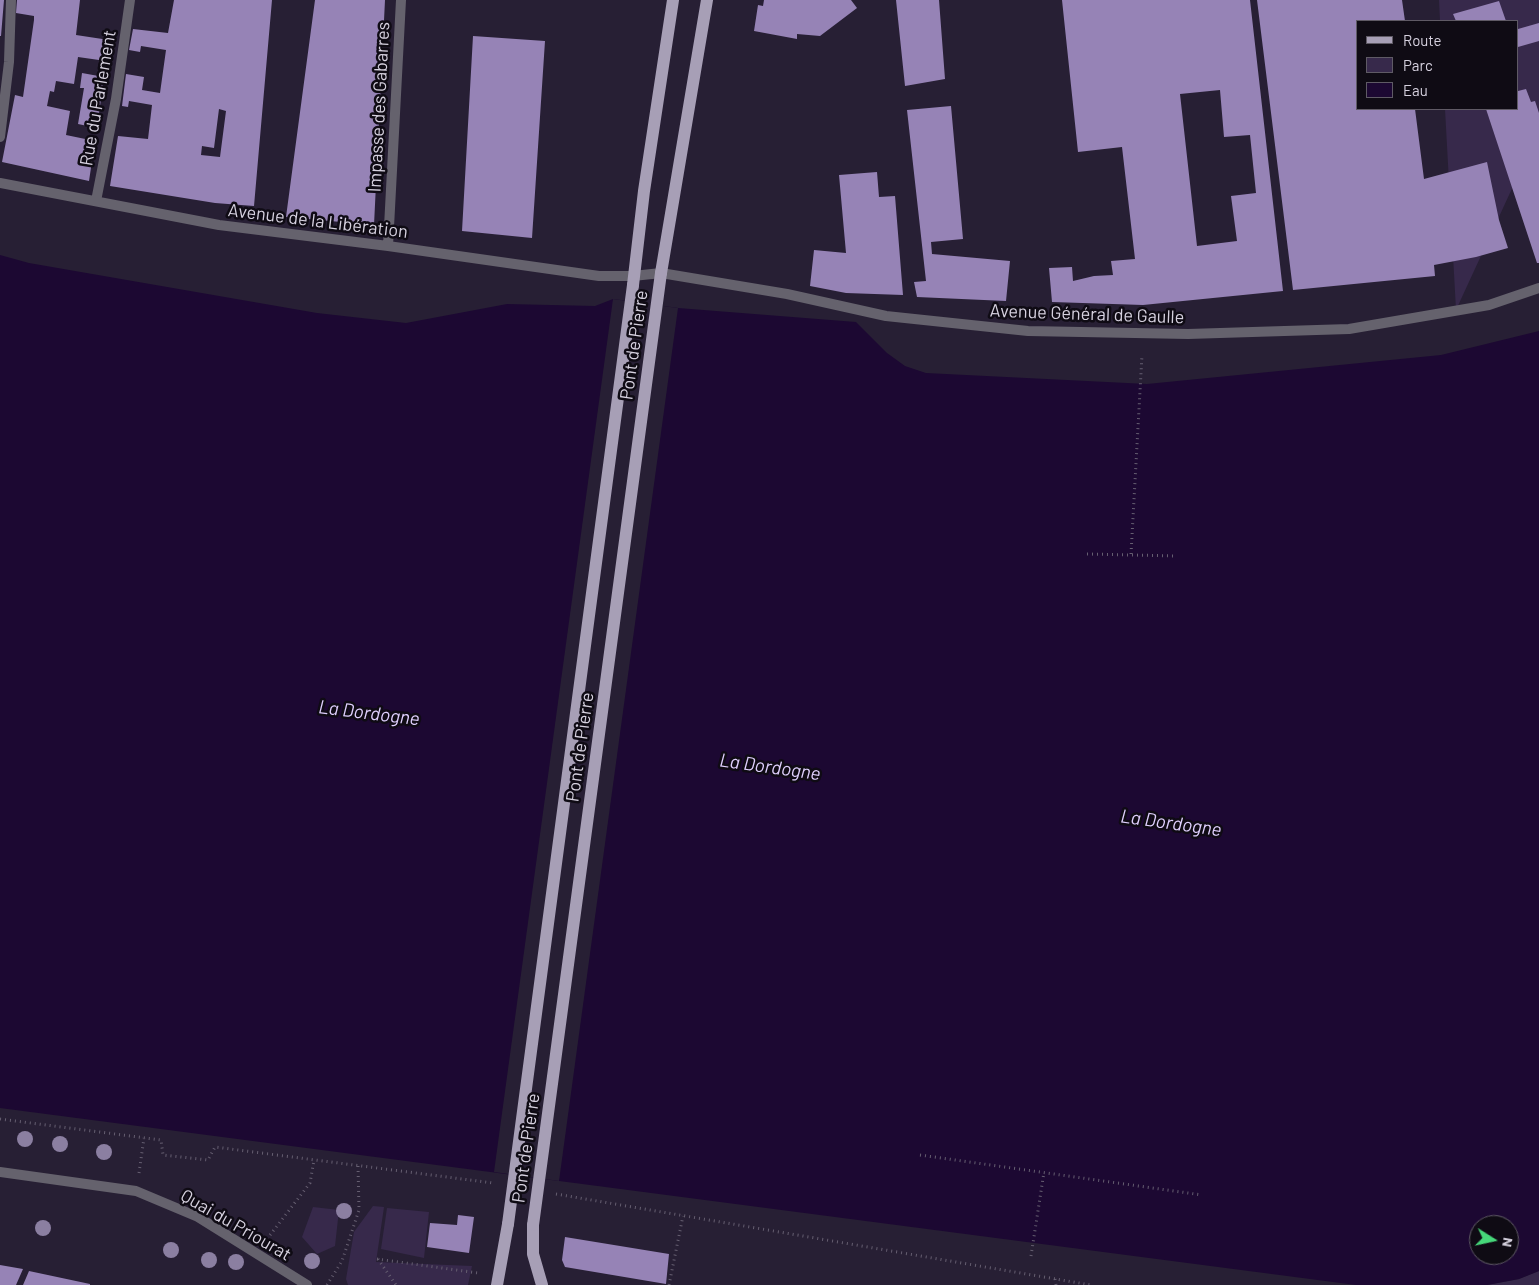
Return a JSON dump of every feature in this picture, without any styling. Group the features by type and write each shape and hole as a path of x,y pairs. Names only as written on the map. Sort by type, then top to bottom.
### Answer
{"main road":[{"path":"498,1280 508,1224 644,191 673,0"},
{"name":"Pont de Pierre","path":"542,1285 533,1254 533,1225 661,273 707,0"}],"street":[{"path":"0,137 9,62 11,0"},
{"name":"Rue du Parlement","path":"96,201 116,98 130,0"},
{"name":"Impasse des Gabarres","path":"388,246 401,0"},
{"name":"Avenue de la Libération","path":"0,182 219,225 388,246 633,281"},
{"name":"Avenue Général de Gaulle","path":"633,281 661,273 788,294 886,316 1028,331 1178,334 1349,329 1489,306 1539,288"},
{"name":"Quai du Priourat","path":"0,1172 136,1191 198,1217 307,1285"}],"path":[{"path":"1131,554 1142,354"},
{"path":"1087,554 1177,556"},
{"path":"0,1120 160,1140 163,1155 208,1160 215,1147 497,1184"},
{"path":"136,1191 144,1138"},
{"path":"920,1155 1202,1195"},
{"path":"257,1254 310,1183 314,1160"},
{"path":"326,1285 342,1262 359,1210 358,1166"},
{"path":"1031,1256 1044,1172"},
{"path":"555,1194 1091,1285"},
{"path":"669,1285 683,1216"},
{"path":"396,1285 377,1259 498,1280"},
{"path":"1055,1279 1056,1285"}],"green space":[{"path":"1439,0 1539,0 1539,130 1456,310 1445,110 1519,110 1519,20 1440,20"},
{"path":"373,1206 384,1207 376,1262 472,1266 468,1285 348,1285 346,1279 354,1232"},
{"path":"313,1207 339,1210 335,1246 317,1254 302,1237"},
{"path":"387,1208 429,1212 424,1258 381,1249"},
{"path":"1539,1271 1539,1285 1487,1285 1519,1279"}],"water":[{"name":"La Dordogne","path":"0,255 29,263 317,313 406,323 507,304 595,306 613,299 678,308 856,322 887,353 905,366 926,373 1147,384 1441,355 1539,331 1539,1271 1519,1279 1487,1285 1356,1285 0,1108"}],"pier":[{"path":"613,299 678,308 559,1181 494,1172"}],"building":[{"path":"0,0 4,0 1,36 0,36"},
{"path":"17,0 80,0 76,35 109,40 106,61 78,57 74,84 56,81 54,92 50,91 47,106 70,111 66,135 95,141 89,181 2,162 15,95 23,97 34,20 34,16 16,13"},
{"path":"174,0 272,0 254,206 215,203 110,186 118,136 148,139 152,105 129,101 128,107 122,106 126,74 144,77 142,90 160,93 166,50 141,46 140,52 129,50 133,29 168,33","holes":["219,109 226,111 220,157 201,155 202,146 214,148"]},
{"path":"315,0 385,0 374,225 286,217"},
{"path":"764,0 851,0 857,8 820,36 797,34 797,39 754,31 758,5 763,6"},
{"path":"896,0 939,0 945,79 905,86"},
{"path":"1062,0 1250,0 1283,291 1143,305 1052,302 1049,268 1072,267 1073,281 1094,276 1113,275 1111,261 1135,259 1122,147 1078,152","holes":["1220,90 1224,137 1250,135 1256,193 1231,196 1237,241 1197,246 1180,94"]},
{"path":"1257,0 1402,0 1405,20 1356,20 1356,110 1415,110 1424,179 1487,162 1499,220 1508,248 1476,257 1434,265 1435,276 1293,290"},
{"path":"1499,1 1506,20 1456,20 1453,14"},
{"path":"1539,23 1539,41 1519,47 1519,29"},
{"path":"473,36 545,41 532,238 462,231"},
{"path":"82,73 104,77 97,128 78,124 84,88 80,88"},
{"path":"1526,89 1531,102 1535,101 1539,113 1539,263 1537,263 1486,110 1519,110 1519,91"},
{"path":"951,106 963,239 931,242 932,254 1010,261 1006,301 917,297 914,282 926,281 907,110"},
{"path":"877,172 879,197 895,196 903,295 846,293 810,286 814,250 846,253 839,175"},
{"path":"458,1215 474,1217 469,1253 427,1247 430,1223 457,1225"},
{"path":"565,1237 669,1254 666,1284 565,1267 562,1260"},
{"path":"0,1265 23,1269 16,1285 0,1285"},
{"path":"29,1271 90,1284 90,1285 23,1285"}]}
